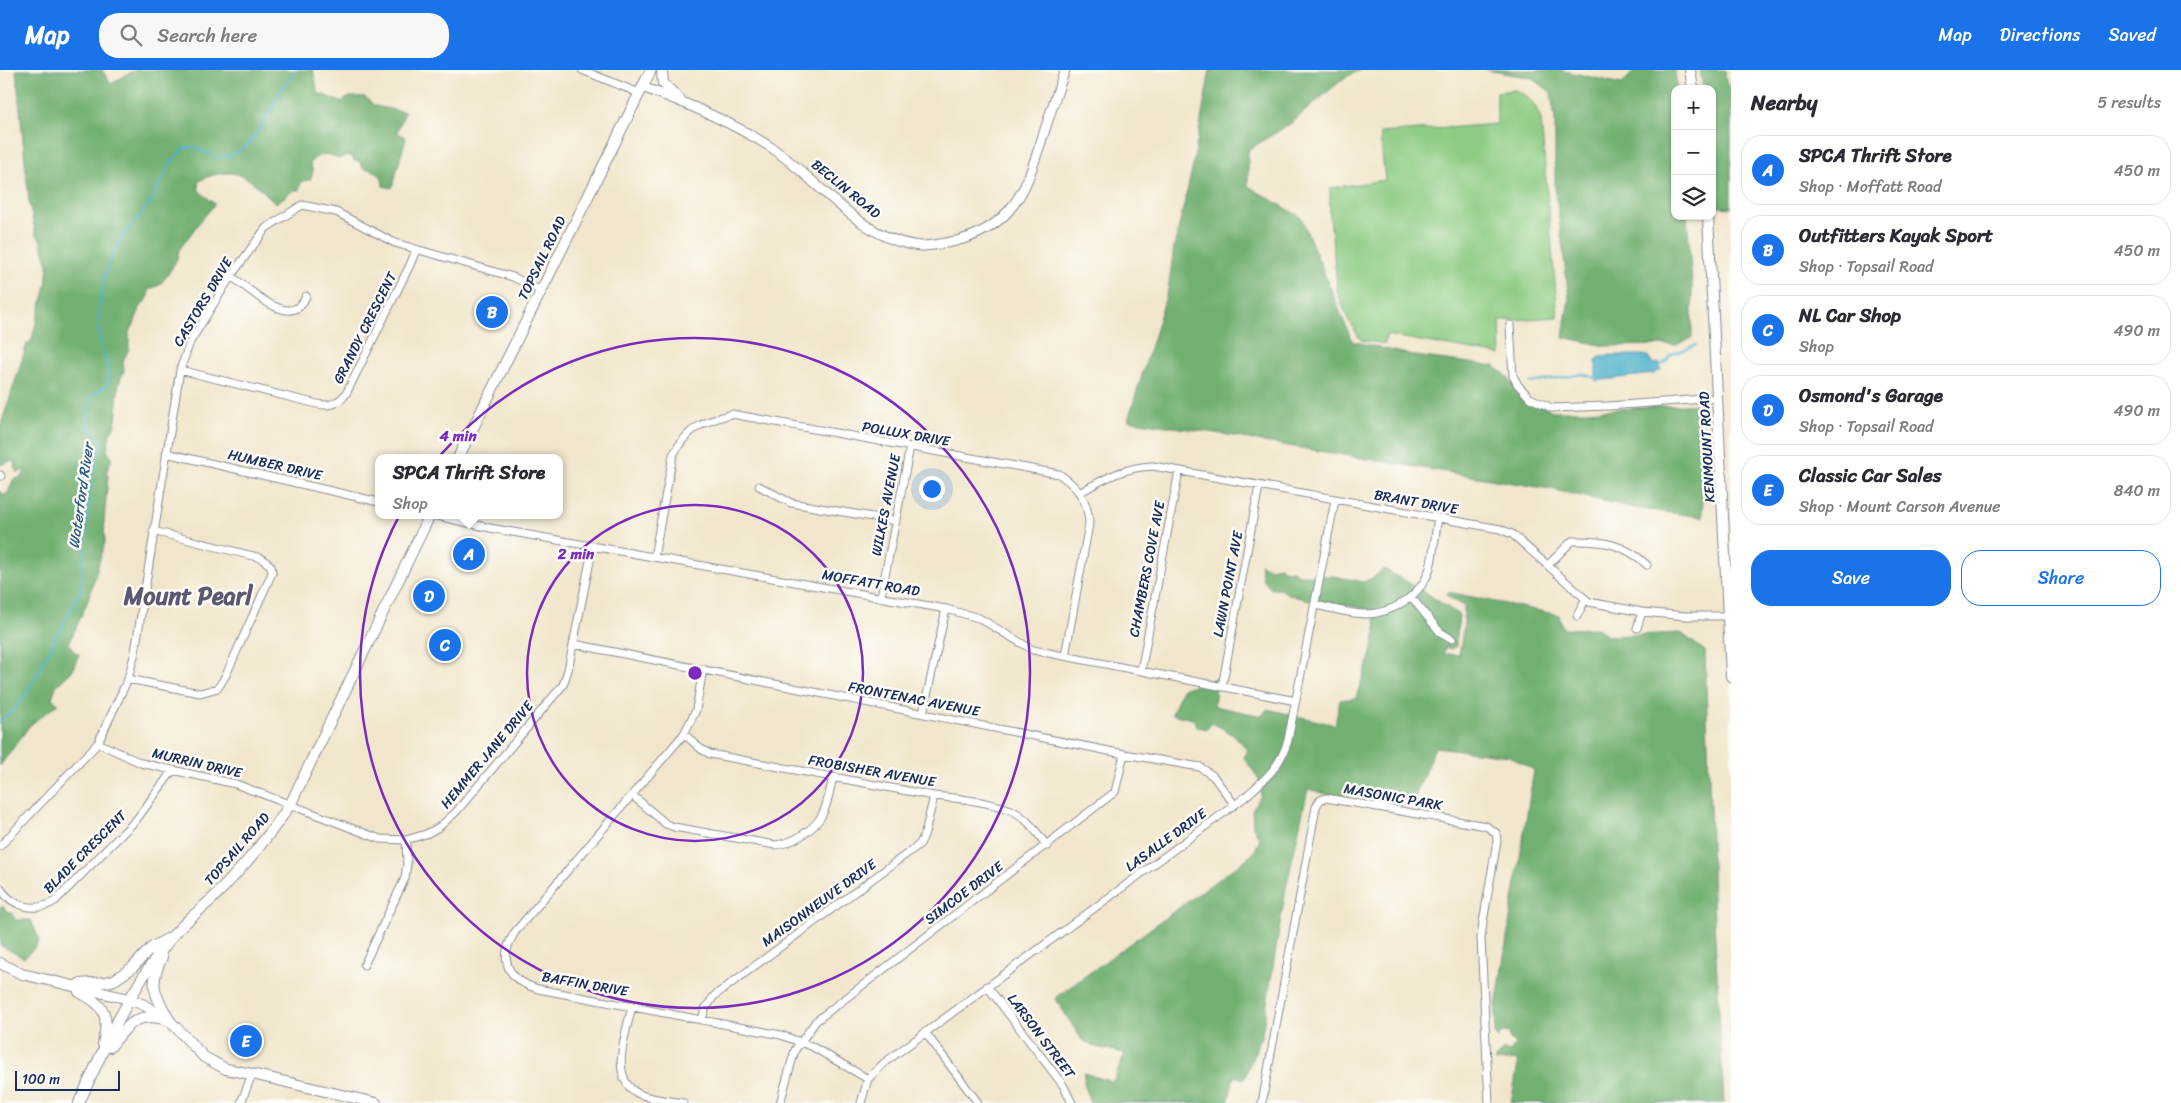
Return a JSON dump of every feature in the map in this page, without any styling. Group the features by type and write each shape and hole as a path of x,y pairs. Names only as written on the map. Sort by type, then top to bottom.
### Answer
{"main road":[{"name":"TOPSAIL ROAD","path":"460,454 651,70"},
{"path":"662,70 663,83 681,101"},
{"path":"1690,70 1692,85"},
{"name":"KENMOUNT ROAD","path":"1708,220 1730,617 1731,676"},
{"name":"TOPSAIL ROAD","path":"79,1103 129,999 143,976 172,936 248,861 266,840 290,805 429,519"},
{"path":"65,985 114,980 132,968 151,948 172,936"},
{"path":"172,936 157,969 154,988 170,1021 195,1049 214,1064 226,1070 252,1074 376,1103"},
{"path":"0,963 22,974 129,999 144,1005 170,1021"},
{"path":"65,985 96,1001 106,1016 106,1028 99,1061"},
{"path":"99,1061 125,1028 136,1019 148,1016 170,1021"}],"street":[{"path":"582,70 641,90"},
{"name":"BECLIN ROAD","path":"641,90 681,101 770,147 795,165 864,224 894,240 923,246 958,241 979,233 998,221 1014,204 1032,168 1065,70"},
{"name":"CASTORS DRIVE","path":"98,743 128,679 135,652 180,370 190,342 231,276 266,228 302,205 336,212 395,243 513,277 541,291"},
{"name":"GRANDY CRESCENT","path":"180,370 317,404 327,406 336,403 347,392 416,250"},
{"path":"231,276 282,311 296,310 306,296"},
{"path":"1510,325 1513,376 1530,398 1552,408 1718,398"},
{"name":"POLLUX DRIVE","path":"654,557 672,455 687,434 697,426 732,414 1059,474 1081,492"},
{"name":"WILKES AVENUE","path":"880,596 910,447"},
{"name":"HUMBER DRIVE","path":"166,453 375,501"},
{"name":"BRANT DRIVE","path":"1081,492 1107,477 1136,467 1153,466 1500,529 1512,534 1585,600"},
{"name":"CHAMBERS COVE AVE","path":"1140,671 1179,471"},
{"path":"759,486 791,503 896,521"},
{"name":"LAWN POINT AVE","path":"1222,687 1259,486"},
{"path":"1065,656 1090,524 1089,510 1081,492"},
{"name":"LASALLE DRIVE","path":"861,1103 868,1079 884,1063 1244,798 1278,766 1284,755 1288,740 1335,500"},
{"path":"1316,604 1364,614 1396,607 1411,597 1423,582 1430,569 1438,518"},
{"name":"MOFFATT ROAD","path":"445,519 946,609 979,618 1029,648 1296,701"},
{"path":"128,679 200,693 218,688 226,675 272,572 271,566 261,558 153,531"},
{"path":"1548,565 1572,541 1586,540 1621,547 1636,554 1647,565"},
{"name":"HEMMER JANE DRIVE","path":"290,805 374,837 406,840 432,831 456,812 563,685 574,644 593,546"},
{"path":"1411,597 1440,632 1452,639"},
{"path":"1577,616 1585,600 1642,612 1730,617"},
{"path":"923,713 946,609"},
{"path":"1637,628 1642,612"},
{"name":"FRONTENAC AVENUE","path":"574,644 1124,754 1200,767 1213,776 1234,804"},
{"name":"BAFFIN DRIVE","path":"703,669 696,710 684,734 515,932 506,949 508,970 522,983 529,986 702,1019 781,1035 801,1041 868,1079"},
{"name":"FROBISHER AVENUE","path":"684,734 701,749 710,754 934,796 961,798 1012,810 1031,825 1047,846"},
{"path":"0,846 98,743"},
{"name":"MURRIN DRIVE","path":"98,743 141,763 236,784 290,805"},
{"name":"SIMCOE DRIVE","path":"780,1103 784,1096 791,1061 801,1041 824,1013 1047,846 1115,792 1124,754"},
{"name":"BLADE CRESCENT","path":"0,888 6,896 14,901 34,908 42,907 55,901 136,820 173,770"},
{"path":"632,794 666,824 674,827 783,845 801,836 823,814 833,777"},
{"name":"MAISONNEUVE DRIVE","path":"702,1019 705,1009 714,996 920,844 925,833 934,796"},
{"name":"MASONIC PARK","path":"1262,1103 1316,806 1320,800 1326,798 1490,827 1496,833 1497,841 1484,914 1482,939 1489,1103"},
{"path":"364,965 405,878 407,860 406,840"},
{"name":"LARSON STREET","path":"987,986 1064,1085 1072,1103"},
{"path":"632,1006 621,1066 626,1082 644,1096 683,1103"},
{"path":"925,1032 978,1103"},
{"path":"241,1103 252,1074"}],"green space":[{"path":"16,70 102,70 111,84 135,70 313,70 318,93 341,102 350,97 365,97 375,106 405,112 397,132 406,138 392,188 383,186 382,178 375,171 363,168 359,161 354,161 352,156 338,159 331,155 319,156 313,160 310,164 313,171 311,179 301,182 299,190 294,190 276,203 253,183 237,174 217,174 206,177 198,182 199,191 215,204 179,250 177,259 167,276 158,286 149,289 147,300 143,303 129,332 129,349 123,361 124,371 119,383 115,425 110,433 107,451 112,458 106,473 108,476 104,521 105,542 87,603 69,643 73,651 79,654 72,671 56,686 52,698 58,704 30,725 0,766 0,491 4,495 8,493 13,480 22,477 26,469 18,473 15,470 15,463 10,461 0,465 0,428 27,344 31,342 46,286 48,265 40,239 36,235 29,202"},
{"path":"1210,70 1360,70 1344,78 1290,124 1248,150 1248,186 1301,217 1352,341 1415,356 1494,366 1505,374 1524,400 1553,411 1585,411 1698,404 1703,517 1634,508 1550,489 1128,420 1168,290 1174,247 1192,170"},
{"path":"1487,70 1560,70 1622,84 1635,70 1675,70 1677,85 1671,85 1671,220 1687,220 1692,283 1692,338 1676,345 1605,346 1563,337 1569,298 1555,186 1555,119 1551,92 1532,78"},
{"path":"1700,70 1725,70 1726,82 1731,93 1731,208 1718,207 1716,190 1716,85 1702,85"},
{"path":"1515,90 1525,95 1532,102 1541,120 1558,317 1500,321 1501,355 1386,335 1385,344 1361,340 1348,319 1338,295 1330,218 1330,188 1385,180 1380,133 1497,124 1497,92"},
{"path":"1260,564 1269,568 1280,566 1284,571 1294,570 1298,575 1333,576 1363,582 1373,578 1384,569 1422,590 1459,615 1456,646 1451,649 1445,647 1444,654 1459,655 1464,624 1464,606 1447,596 1448,592 1559,615 1563,629 1598,628 1607,636 1681,633 1705,651 1713,902 1724,1103 1511,1103 1518,1064 1516,1060 1495,1062 1503,1050 1510,1052 1516,1044 1510,1040 1509,1032 1502,1033 1498,1038 1495,1035 1496,1006 1534,770 1509,756 1435,747 1414,799 1346,794 1341,798 1308,789 1286,888 1262,1034 1244,1079 1234,1076 1228,1103 1090,1103 1084,1083 1084,1073 1113,1082 1125,1053 1096,1047 1082,1040 1055,998 1253,854 1260,840 1253,826 1252,810 1261,795 1259,779 1244,758 1247,750 1244,745 1227,731 1212,723 1207,729 1198,727 1193,719 1172,714 1182,689 1217,678 1214,706 1262,716 1267,709 1335,725 1340,700 1356,698 1371,654 1375,631 1375,620 1372,611 1298,598 1281,589 1271,589 1263,581"},
{"path":"0,907 4,907 7,912 12,913 15,920 31,920 39,940 38,944 24,958 0,945"}],"water":[{"path":"1611,355 1648,356 1653,364 1659,363 1661,370 1653,374 1596,381 1596,360 1600,357"}],"waterway":[{"name":"Waterford River","path":"0,721 15,709 28,691 80,592 91,480 101,439 88,428 88,411 91,397 108,384 108,371 99,333 100,299 108,266 118,245 152,199 170,165 179,153 184,149 193,147 217,157 222,157 234,154 244,148 259,130 282,88 296,70"},
{"path":"1660,366 1667,361 1670,355 1696,345"},
{"path":"1530,383 1583,374 1596,378"}],"place":[{"name":"Outfitters Kayak Sport","path":"492,312"},
{"name":"SPCA Thrift Store","path":"469,554"},
{"name":"Osmond's Garage","path":"429,596"},
{"name":"NL Car Shop","path":"445,645"},
{"name":"Classic Car Sales","path":"246,1041"}],"district":[{"name":"Mount Pearl","path":"188,596"}]}
